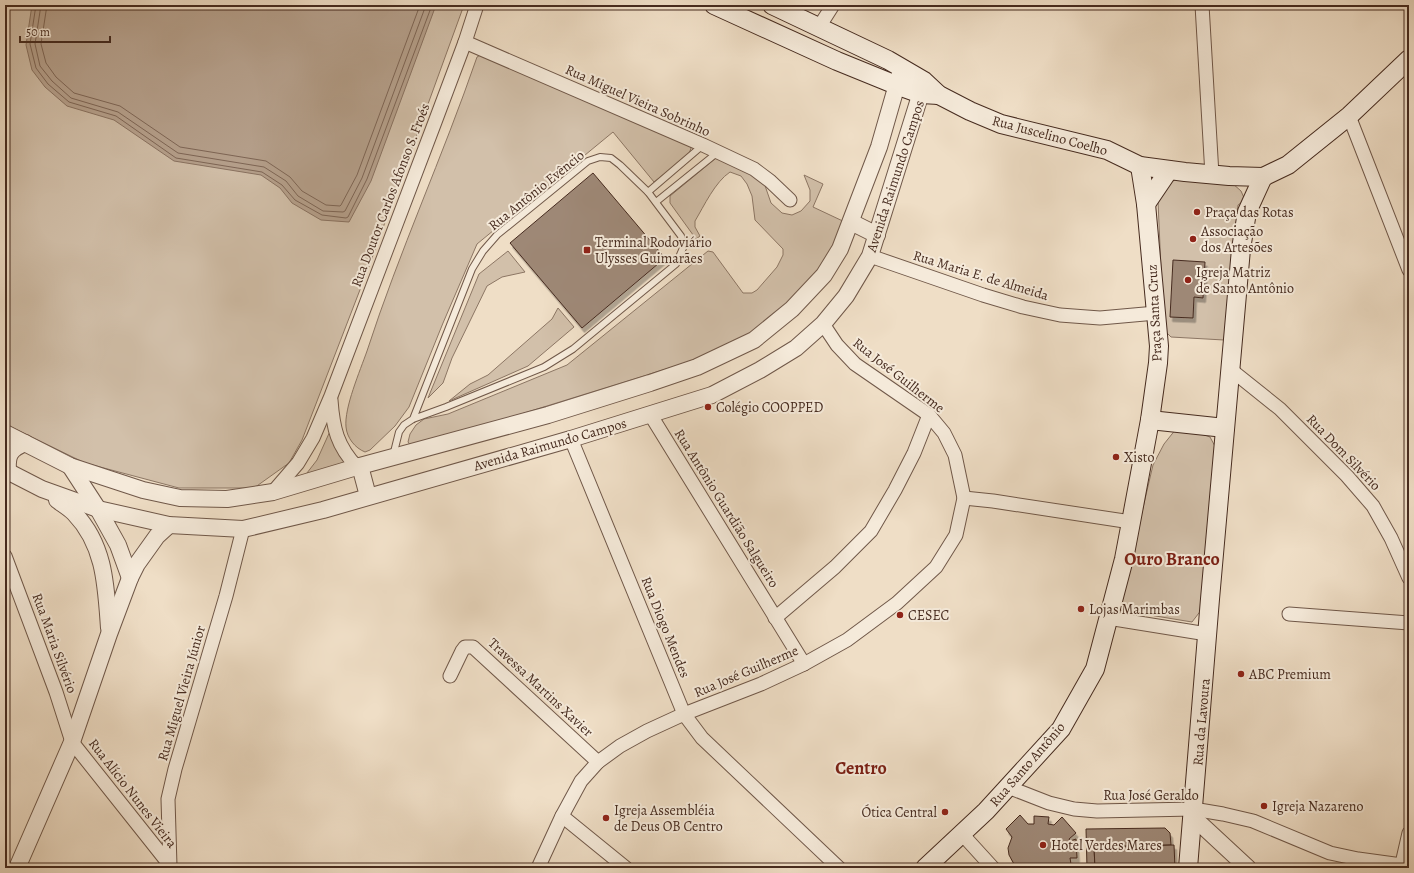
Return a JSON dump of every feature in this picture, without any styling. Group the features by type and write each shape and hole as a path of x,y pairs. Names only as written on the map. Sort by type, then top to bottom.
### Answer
{"main road":[{"path":"714,5 837,61 896,85 928,90"},
{"path":"772,5 902,67 928,90"},
{"path":"1140,166 1220,175 1263,177 1288,165 1349,116 1409,58"},
{"name":"Rua Juscelino Coelho","path":"928,90 970,111 1001,124 1107,150 1140,166"},
{"name":"Praça Santa Cruz","path":"1108,618 1124,559 1150,420 1158,363 1159,346 1156,313 1146,204 1140,166"},
{"path":"1146,204 1168,170"},
{"path":"1207,634 1241,249 1247,212 1246,199 1238,183 1220,175"},
{"path":"1247,212 1263,177"},
{"path":"1150,420 1225,428"},
{"name":"Rua Santo Antônio","path":"925,868 986,811 1061,729 1095,669 1108,618"},
{"name":"Rua da Lavoura","path":"1188,868 1207,634"}],"street":[{"name":"Rua Doutor Carlos Afonso S. Froés","path":"273,492 298,463 313,438 331,396 465,42 476,5"},
{"path":"819,27 833,5"},
{"path":"1202,5 1220,175"},
{"name":"Rua Miguel Vieira Sobrinho","path":"465,42 703,145 754,169 770,181 790,200"},
{"name":"Avenida Raimundo Campos","path":"5,433 70,466 143,490 180,498 227,499 273,492 393,457 548,415 697,367 754,340 792,309 824,275 840,249 851,222 879,147 902,67"},
{"name":"Avenida Raimundo Campos","path":"7,471 42,489 98,509 169,525 243,529 323,510 571,439 712,394 760,370 796,348 823,324 846,296 870,256 928,90"},
{"path":"1349,116 1409,270"},
{"path":"851,222 877,235"},
{"name":"Rua Maria E. de Almeida","path":"870,256 990,297 1023,307 1060,315 1100,318 1156,313"},
{"name":"Rua José Guilherme","path":"538,868 562,816 581,781 598,762 620,746 647,731 684,714 761,684 804,664 847,640 897,603 936,566 956,535 964,498 955,455 944,433 929,415 855,364 837,345 823,324"},
{"name":"Rua Dom Silvério","path":"1230,369 1280,409 1346,476 1373,506 1391,538 1409,578"},
{"path":"331,396 332,420 342,449 359,467 368,496"},
{"name":"Rua Antônio Guardião Salgueiro","path":"650,414 804,664"},
{"path":"775,618 835,567 871,530 896,490 914,453 929,415"},
{"name":"Rua Diogo Mendes","path":"571,439 684,714 702,738 839,868"},
{"path":"7,471 9,454 15,447 25,443"},
{"path":"70,466 98,509 118,545 130,578"},
{"path":"42,489 74,513 86,528 96,547 104,570 109,634"},
{"path":"964,498 1131,522"},
{"path":"17,868 72,742 130,578 137,564 150,545 169,525"},
{"name":"Rua Miguel Vieira Júnior","path":"170,866 168,798 175,769 226,596 243,529"},
{"name":"Rua Maria Silvério","path":"5,556 56,692 72,742"},
{"path":"1289,614 1409,623"},
{"path":"1108,618 1207,634"},
{"name":"Travessa Martins Xavier","path":"450,676 462,651 466,647 473,647 598,762"},
{"name":"Rua Alício Nunes Vieira","path":"72,742 170,866"},
{"name":"Rua José Geraldo","path":"1008,788 1049,803 1074,809 1097,811 1193,813 1253,821 1330,853 1404,867"},
{"path":"1193,813 1248,868"},
{"path":"562,816 626,868"},
{"path":"962,834 993,868"},
{"path":"1404,867 1409,834"}],"lane":[{"path":"648,192 703,145"},
{"path":"656,202 718,152"},
{"name":"Rua Antônio Evêncio","path":"393,457 399,432 404,424 413,419 544,367 574,350 676,264 683,248 682,236 648,192 620,164 611,158 600,157 588,161 497,235 483,250 472,269 413,419"}],"shaded area":[{"path":"5,5 464,5 368,269 302,440 289,463 254,488 179,488 85,463 5,424"},
{"path":"484,53 687,142 691,148 689,154 685,158 654,182 613,132 477,244 409,407 395,426 370,450 365,452 352,442 348,435 346,427 347,410 393,277 477,57"},
{"path":"716,158 762,177 771,203 782,213 792,215 801,211 810,201 810,190 804,175 823,184 813,207 847,223 833,250 810,280 780,312 734,344 695,360 418,446 411,446 408,442 410,434 416,425 424,419 448,414 567,365 708,251 713,252 743,293 752,293 757,290 777,267 783,255 783,249 755,220 752,196 747,184 741,176 730,172 719,182 695,221 695,227 700,236 696,239 670,203 670,196"},
{"path":"1177,179 1232,183 1241,191 1245,200 1238,205 1224,340 1171,337 1162,328 1163,314 1158,201 1169,183"},
{"path":"508,251 525,272 502,277 487,286 452,358 443,383 428,398 479,274"},
{"path":"558,308 574,327 528,366 449,401 470,384 488,375 552,319"},
{"path":"331,429 353,465 300,482 317,460"},
{"path":"1176,429 1194,431 1210,437 1217,450 1202,609 1192,622 1119,610 1153,465 1164,444"}],"water":[{"path":"32,5 436,5 371,181 349,222 321,220 292,203 280,188 261,175 174,161 114,120 67,106 45,87 32,70 26,45"}],"building":[{"name":"Terminal Rodoviário Ulysses Guimarães","path":"593,173 665,258 582,328 510,243"},
{"name":"Igreja Matriz de Santo Antônio","path":"1173,260 1205,262 1203,298 1194,297 1193,318 1170,317"},
{"name":"Hotel Verdes Mares","path":"1020,815 1028,824 1034,824 1034,816 1049,817 1048,824 1054,825 1062,817 1076,833 1069,839 1070,841 1076,839 1077,858 1070,858 1071,864 1076,868 1011,868 1014,864 1009,855 1008,848 1012,837 1006,829"},
{"path":"1165,828 1170,833 1171,845 1094,847 1095,868 1087,868 1086,829"},
{"path":"1174,845 1175,868 1095,868 1094,847"}],"place":[{"name":"Praça das Rotas","path":"1197,212"},
{"name":"Associação dos Artesões","path":"1193,239"},
{"name":"Terminal Rodoviário Ulysses Guimarães","path":"587,250"},
{"name":"Igreja Matriz de Santo Antônio","path":"1188,280"},
{"name":"Colégio COOPPED","path":"708,407"},
{"name":"Xisto","path":"1116,457"},
{"name":"Lojas Marimbas","path":"1081,609"},
{"name":"CESEC","path":"900,615"},
{"name":"ABC Premium","path":"1241,674"},
{"name":"Igreja Nazareno","path":"1264,806"},
{"name":"Ótica Central","path":"945,812"},
{"name":"Igreja Assembléia de Deus OB Centro","path":"606,818"},
{"name":"Hotel Verdes Mares","path":"1043,845"}],"district":[{"name":"Ouro Branco","path":"1172,559"},
{"name":"Centro","path":"861,768"}]}
